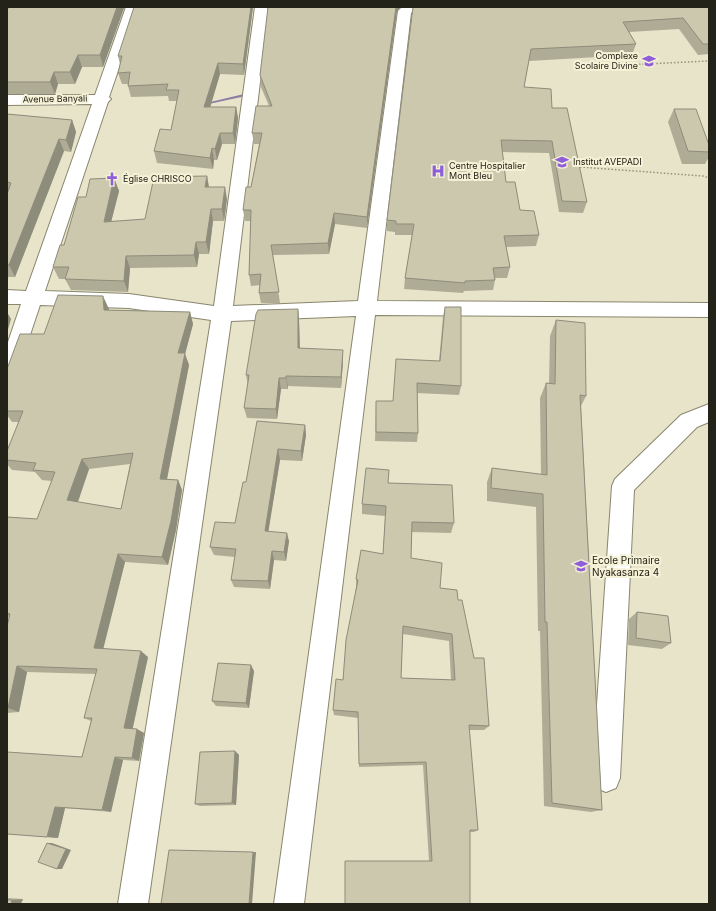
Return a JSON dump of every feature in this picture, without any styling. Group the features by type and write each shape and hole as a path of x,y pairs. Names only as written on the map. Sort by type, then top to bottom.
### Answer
{"street":[{"path":"7,374 103,99 133,7"},
{"path":"133,904 222,314 262,7"},
{"path":"289,904 368,308 405,11 412,7"},
{"name":"Avenue Banyali","path":"7,100 103,99"},
{"path":"7,297 129,301 222,314 368,308 709,310"},
{"path":"606,778 623,486 689,421 709,413"}],"path":[{"path":"583,68 709,61"},
{"path":"580,167 703,176 709,178"}],"building":[{"path":"9,7 117,7 100,55 78,55 70,72 54,72 50,82 7,82 7,10"},
{"path":"134,7 251,7 243,64 218,63 204,107 236,107 233,133 220,133 215,149 212,148 210,158 154,151 160,129 171,130 179,90 166,90 168,84 128,86 130,72 118,73 122,56 118,56"},
{"path":"268,7 396,7 367,217 334,213 328,243 271,245 279,292 259,293 261,274 249,275 251,210 243,210 246,187 251,187 262,133 252,133 256,106 272,106 260,75"},
{"path":"413,7 709,7 709,44 703,44 683,18 623,22 636,44 531,49 524,87 551,89 552,108 567,108 587,202 562,201 552,141 501,140 506,182 515,182 520,210 534,211 539,235 504,236 510,267 493,268 495,280 465,281 465,283 405,278 414,224 396,224 396,221 387,220"},
{"path":"674,109 696,109 709,145 709,152 688,151"},
{"path":"7,114 72,120 66,140 59,139 9,265 7,265 7,194 11,183 7,182"},
{"path":"207,176 205,187 225,187 222,209 211,209 206,242 196,242 194,255 126,256 124,281 65,279 69,267 53,267 60,245 64,245 78,197 86,197 90,179 114,178 104,222 145,219 154,177"},
{"path":"58,295 103,296 104,310 190,312 178,353 185,353 160,479 178,480 171,521 162,557 118,554 94,648 141,651 124,728 137,729 132,758 115,757 102,810 55,807 47,837 7,834 7,752 82,757 92,718 84,718 97,669 17,666 7,708 7,626 10,614 7,613 7,517 37,519 55,472 33,470 36,463 7,460 7,451 23,411 7,411 7,369 20,334 44,334","holes":["133,453 121,509 67,500 82,459"]},
{"path":"445,307 461,307 461,386 417,383 418,433 376,432 376,401 393,401 396,359 440,361"},
{"path":"298,309 298,348 343,350 341,377 286,376 286,378 279,378 276,409 244,408 249,375 246,375 256,314 258,310"},
{"path":"556,320 585,323 586,396 580,395 602,810 552,803 547,622 545,622 543,494 491,488 492,468 547,475 546,383 555,384"},
{"path":"257,421 305,425 301,451 278,449 265,531 287,533 284,552 272,551 268,581 231,580 236,549 210,547 215,522 235,523 243,482 246,482"},
{"path":"366,468 389,470 388,483 452,485 454,523 412,522 411,558 442,563 440,588 457,590 458,600 462,600 474,658 484,658 489,726 469,725 478,830 470,830 470,904 345,904 345,861 432,861 426,762 359,764 358,712 333,710 336,679 343,680 346,640 358,580 356,579 361,550 383,554 386,506 362,504","holes":["403,626 452,634 455,680 401,678"]},
{"path":"637,612 668,616 671,643 636,638"},
{"path":"218,663 251,665 246,703 212,701"},
{"path":"235,751 232,803 195,804 200,752"},
{"path":"47,843 66,849 57,869 38,862"},
{"path":"169,850 253,852 249,904 161,904"},
{"path":"7,900 12,900 11,904 7,904"}],"waterway":[{"path":"204,104 244,95"}],"place":[{"name":"Complexe Scolaire Divine","path":"649,61"},
{"name":"Institut AVEPADI","path":"562,162"},
{"name":"Centre Hospitalier Mont Bleu","path":"438,171"},
{"name":"Église CHRISCO","path":"112,179"},
{"name":"Ecole Primaire Nyakasanza 4","path":"581,566"}]}
